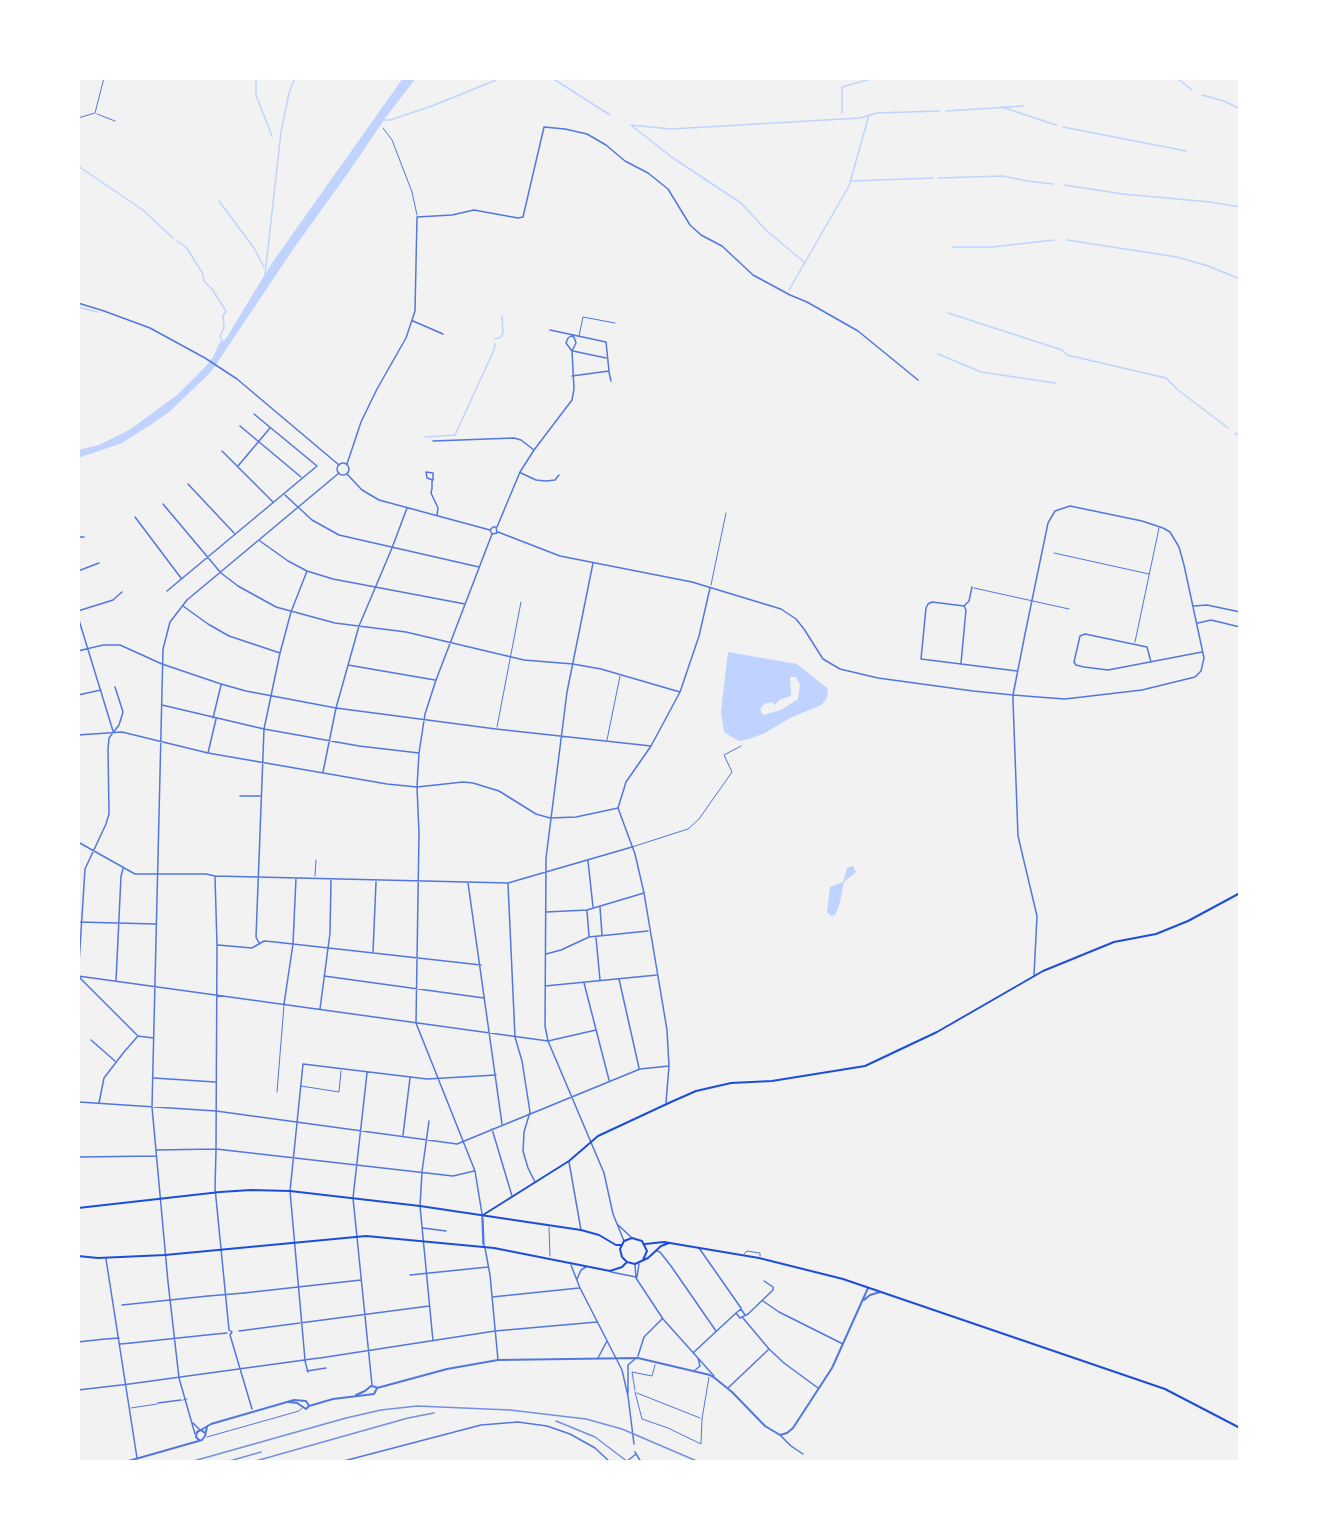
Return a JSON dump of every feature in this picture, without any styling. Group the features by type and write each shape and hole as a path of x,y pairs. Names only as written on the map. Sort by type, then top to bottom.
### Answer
{"main road":[{"path":"483,1215 569,1161 591,1141 626,1122 696,1091 731,1083 772,1081 865,1066 937,1032 1034,975 1114,942 1156,934 1188,921 1240,893"},
{"path":"79,1206 215,1192 290,1191 420,1206 581,1230 599,1235 616,1245 622,1245"},
{"path":"493,1208 495,1217"},
{"path":"78,1256 106,1258 165,1255 357,1236 423,1240 484,1248 610,1272 627,1262"},
{"path":"643,1260 647,1251 645,1244 639,1239 632,1238 624,1241 620,1253 627,1262 635,1264 639,1263 669,1243"},
{"path":"645,1244 669,1243 709,1249 815,1271 1165,1389 1240,1428"}],"street":[{"path":"347,474 349,469 347,464 369,404 406,338 412,320 417,301 417,217 452,215 474,210 523,217 544,127 587,134 606,145 625,161 648,173 668,189 690,225 701,236 722,246 753,275 858,331 918,380"},
{"path":"78,303 141,325 205,358 244,385 339,465 347,464"},
{"path":"412,320 443,334"},
{"path":"550,330 575,337"},
{"path":"608,358 572,351 567,346 567,341 571,336 579,336 606,342 611,381"},
{"path":"199,1440 195,1435 180,1378 165,1255 152,1107 162,664 168,628 182,605 339,473 347,474 366,494 407,508 490,530 496,527 520,472 572,400 574,389 572,351 576,343 575,337"},
{"path":"572,376 609,371"},
{"path":"167,591 317,466 254,414"},
{"path":"240,426 302,478"},
{"path":"237,466 271,428"},
{"path":"433,441 514,438 521,440 534,450"},
{"path":"222,451 274,503"},
{"path":"339,465 339,473"},
{"path":"520,472 536,480 546,481 555,480 559,475"},
{"path":"433,480 431,493 438,508 436,516"},
{"path":"188,484 235,534"},
{"path":"284,494 298,508 331,532 392,548 463,562 480,568"},
{"path":"163,504 221,573 258,598 291,612 359,626 406,632 509,657 573,664 620,674 680,692"},
{"path":"492,534 498,532 545,552 711,587 772,605 790,614 804,629 823,659 840,669 878,678 1013,695 1065,699 1121,694 1195,678 1203,668 1203,652 1175,537 1160,526 1074,506 1056,511 1048,523 1013,695 1018,836 1037,916 1034,975"},
{"path":"323,774 336,708 359,626 407,508"},
{"path":"135,517 182,579"},
{"path":"496,527 498,532"},
{"path":"490,530 492,534 423,720 417,787 419,880 416,1023 474,1171 483,1215 484,1248 489,1267 498,1359"},
{"path":"78,537 84,537"},
{"path":"259,541 307,571 333,579 375,588 422,594 465,604"},
{"path":"593,562 573,664 550,818 545,872 545,1026 548,1041 604,1173 616,1222 624,1241"},
{"path":"78,571 99,563"},
{"path":"259,943 256,936 264,729 291,612 307,571"},
{"path":"666,1104 669,1066 667,1030 644,893 632,847 618,808 627,782 651,746 680,692 699,636 711,587"},
{"path":"972,587 969,602 964,606 932,602 928,604 921,659 1018,671"},
{"path":"78,611 113,600 122,592"},
{"path":"182,605 229,636 280,653"},
{"path":"1193,606 1207,605 1240,612"},
{"path":"961,664 966,610 964,606"},
{"path":"78,617 113,731"},
{"path":"1197,624 1211,620 1240,627"},
{"path":"1151,662 1149,650 1134,644 1084,634 1080,636 1074,662 1076,665 1108,670 1151,662 1203,652"},
{"path":"78,651 104,645 120,645 162,664 221,684 336,708 651,746"},
{"path":"347,665 436,680"},
{"path":"213,718 221,684"},
{"path":"78,977 85,869 109,814 109,738 119,724 123,712 115,687"},
{"path":"78,695 101,690"},
{"path":"161,705 264,729 329,741 419,753"},
{"path":"208,753 216,718"},
{"path":"78,735 113,731 262,763 417,787 463,782 479,784 499,791 536,814 550,818 576,817 618,808"},
{"path":"240,796 261,796"},
{"path":"78,842 135,874 296,876 468,883 508,883 632,847"},
{"path":"588,860 594,908"},
{"path":"116,981 121,876 124,868"},
{"path":"215,876 217,945 215,1192 229,1332 252,1409"},
{"path":"284,1005 293,944 296,876"},
{"path":"320,1010 329,948 331,879"},
{"path":"373,953 376,881"},
{"path":"468,883 502,1125"},
{"path":"508,883 514,1037 522,1061 530,1112 523,1145 528,1168 536,1182"},
{"path":"545,912 587,910 644,893"},
{"path":"600,906 602,936"},
{"path":"587,910 589,937"},
{"path":"78,922 157,924"},
{"path":"545,954 553,953 589,937 650,931"},
{"path":"596,937 600,980"},
{"path":"217,945 252,948 264,941 481,965"},
{"path":"544,986 657,975"},
{"path":"324,976 485,998"},
{"path":"78,977 548,1041 596,1030"},
{"path":"78,977 138,1036 153,1038"},
{"path":"619,979 640,1069"},
{"path":"584,982 609,1081"},
{"path":"99,1104 103,1081 138,1036"},
{"path":"91,1040 116,1062"},
{"path":"326,1368 307,1371 290,1191 303,1064 410,1078 439,1079 496,1075"},
{"path":"78,1102 216,1111 457,1144 530,1112 640,1069 669,1066"},
{"path":"367,1072 353,1198 372,1386"},
{"path":"152,1077 216,1082"},
{"path":"403,1136 410,1078"},
{"path":"78,1087 78,1114"},
{"path":"429,1121 420,1206 433,1342"},
{"path":"492,1128 512,1197"},
{"path":"156,1150 216,1149 453,1176 474,1171"},
{"path":"78,1157 156,1156"},
{"path":"569,1161 581,1230"},
{"path":"616,1222 632,1238"},
{"path":"421,1228 446,1231"},
{"path":"699,1248 745,1314"},
{"path":"706,1259 709,1249"},
{"path":"656,1250 660,1252 716,1331"},
{"path":"106,1258 137,1459"},
{"path":"636,1278 639,1263"},
{"path":"572,1264 571,1268 580,1288 622,1370 634,1443"},
{"path":"635,1264 636,1278 663,1318 716,1379"},
{"path":"410,1275 489,1267"},
{"path":"577,1280 581,1270 586,1267"},
{"path":"610,1272 636,1278"},
{"path":"122,1305 362,1280"},
{"path":"742,1318 773,1290 773,1287 764,1281"},
{"path":"492,1297 580,1288"},
{"path":"780,1435 793,1428 819,1389 844,1345 868,1288"},
{"path":"862,1302 870,1295 880,1292"},
{"path":"763,1301 778,1312 844,1345"},
{"path":"120,1345 429,1306"},
{"path":"694,1352 741,1309"},
{"path":"736,1313 794,1372 819,1389"},
{"path":"628,1396 628,1365 638,1358 644,1337 663,1318"},
{"path":"78,1390 180,1378 495,1331 597,1322"},
{"path":"78,1342 119,1338"},
{"path":"597,1359 608,1341"},
{"path":"728,1388 769,1349"},
{"path":"692,1371 700,1366 698,1357"},
{"path":"698,1357 710,1375"},
{"path":"372,1386 377,1388 498,1359 638,1358 710,1375 728,1388 765,1426 803,1454"},
{"path":"353,1396 372,1386"},
{"path":"289,1402 306,1409 309,1406 371,1394 376,1392 377,1388"},
{"path":"368,1389 371,1394"},
{"path":"158,1403 181,1400"},
{"path":"189,1443 195,1435 211,1424 296,1400 308,1402 309,1406"},
{"path":"301,1407 303,1401"},
{"path":"192,1422 205,1435"},
{"path":"124,1462 199,1440 211,1424"},
{"path":"340,1462 490,1424 534,1424 558,1429 582,1439 608,1461"},
{"path":"626,1462 635,1453 641,1462"}],"lane":[{"path":"95,113 104,78"},
{"path":"78,118 95,113 115,121"},
{"path":"384,128 392,140 405,172 417,217"},
{"path":"579,336 583,317 615,323"},
{"path":"711,587 726,513"},
{"path":"1134,644 1160,526"},
{"path":"1054,553 1150,574"},
{"path":"972,587 1069,609"},
{"path":"496,729 521,602"},
{"path":"606,741 620,674"},
{"path":"632,847 687,829 699,819 732,772 724,755 741,746"},
{"path":"315,878 316,860"},
{"path":"277,1092 284,1005"},
{"path":"301,1086 339,1092 342,1069"},
{"path":"548,1225 550,1260"},
{"path":"743,1255 747,1251 760,1253 759,1258"},
{"path":"655,1362 652,1376 632,1372 642,1419 668,1428 701,1444 702,1419 710,1375"},
{"path":"635,1392 702,1419"},
{"path":"181,1400 186,1399"},
{"path":"129,1408 158,1403"},
{"path":"205,1435 299,1412 301,1407"}],"water":[{"path":"403,78 416,78 294,248 211,372 169,412 152,424 122,443 78,458 78,450 99,445 129,430 177,395 206,366 220,342 225,340 272,263"},
{"path":"728,652 797,664 827,688 828,693 821,705 790,718 765,733 740,741 724,732 721,711","holes":["790,677 796,677 800,685 798,699 781,710 763,715 760,709 764,704 772,702 775,705 779,700 791,696"]},
{"path":"853,866 856,872 844,882 839,906 835,915 831,916 827,912 830,887 843,882 847,868"}],"waterway":[{"path":"256,78 256,95 272,136"},
{"path":"265,275 281,132 289,93 295,78"},
{"path":"381,120 390,120 432,106 501,78"},
{"path":"552,78 610,115"},
{"path":"842,113 842,87 874,78"},
{"path":"1177,78 1192,90"},
{"path":"1202,95 1224,101 1240,109"},
{"path":"946,111 1024,106"},
{"path":"1002,107 1056,125"},
{"path":"631,125 671,129 860,118 877,113 939,111"},
{"path":"789,290 849,186 869,115"},
{"path":"632,126 673,158 741,203 766,230 805,263"},
{"path":"1063,127 1186,151"},
{"path":"78,166 143,210 173,238"},
{"path":"938,178 1003,176 1053,184"},
{"path":"850,181 933,178"},
{"path":"1064,185 1240,207"},
{"path":"219,201 254,248 264,267"},
{"path":"952,247 992,247 1054,240"},
{"path":"1067,240 1177,257 1240,279"},
{"path":"177,241 186,247 203,274 204,281 226,311 223,316 224,328 220,336 223,343"},
{"path":"78,307 97,312"},
{"path":"948,313 1062,350 1067,355 1166,378 1178,390 1228,428"},
{"path":"495,339 501,337 503,333 502,316"},
{"path":"425,437 455,435 495,344"},
{"path":"938,354 981,372 1055,383"},
{"path":"1235,433 1240,436"}],"railway":[{"path":"190,1462 346,1418 381,1410 417,1406 510,1410 586,1419 622,1429 699,1462"},
{"path":"252,1462 408,1418 434,1413"},
{"path":"556,1421 595,1437 628,1462"},
{"path":"226,1462 261,1452"}]}
